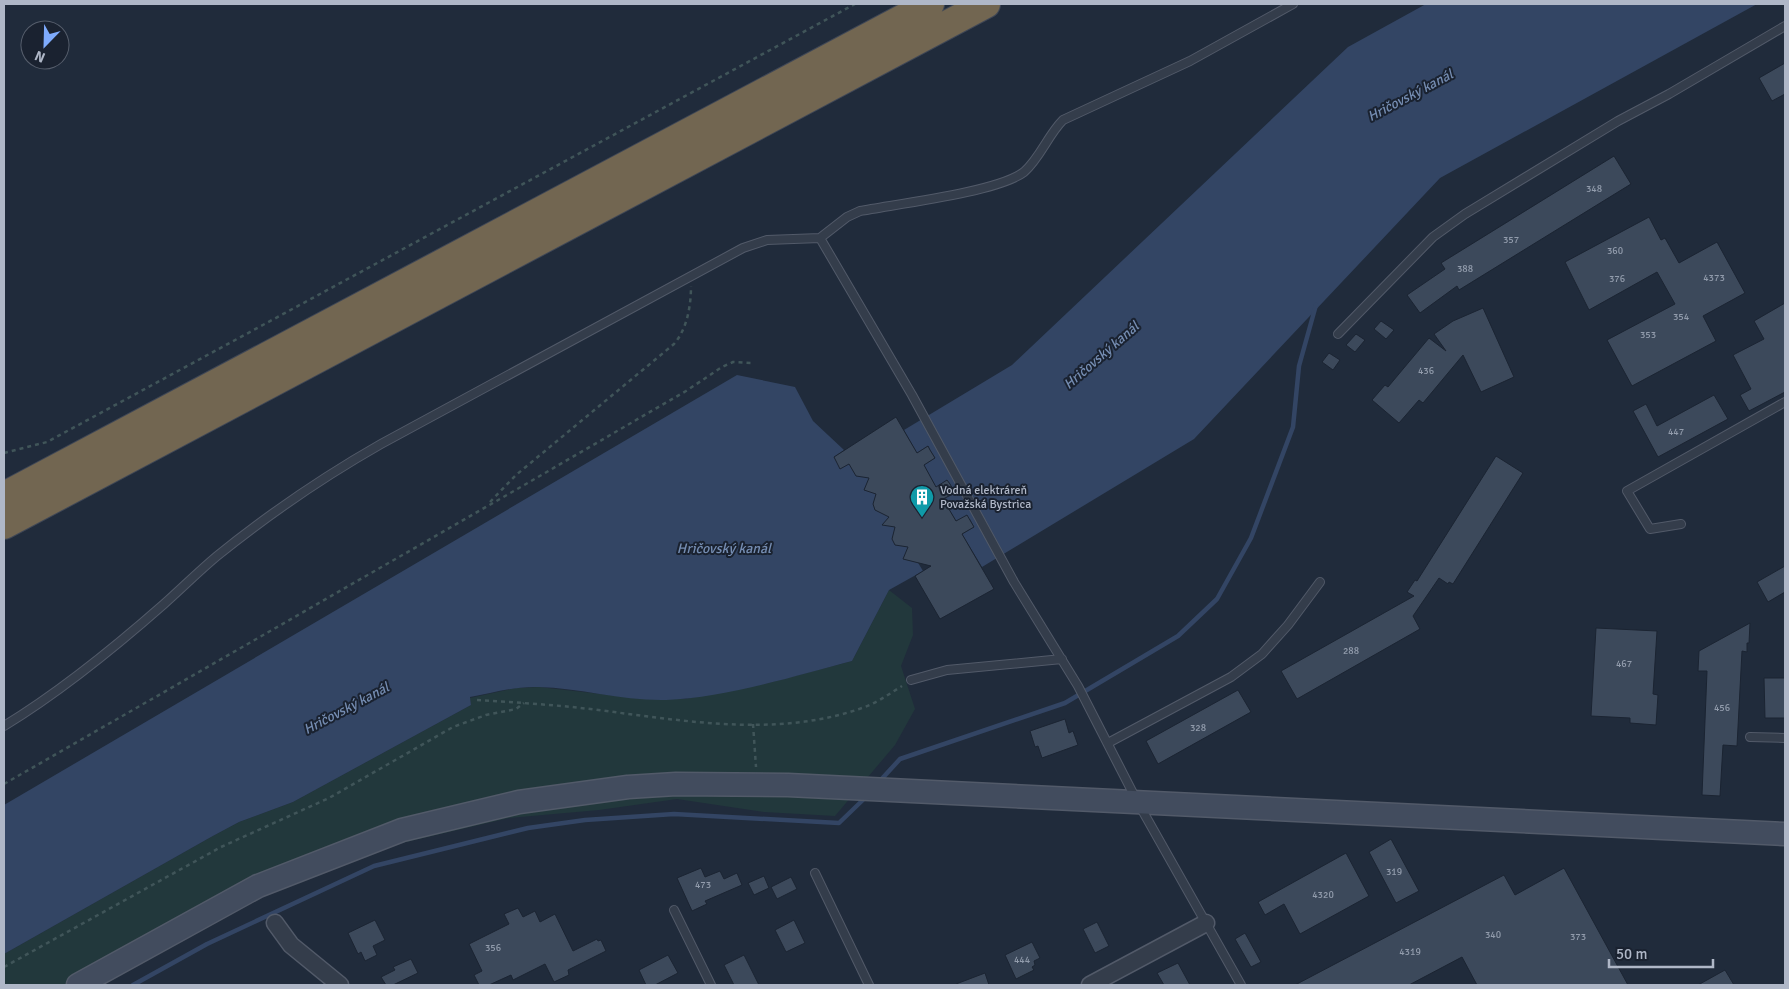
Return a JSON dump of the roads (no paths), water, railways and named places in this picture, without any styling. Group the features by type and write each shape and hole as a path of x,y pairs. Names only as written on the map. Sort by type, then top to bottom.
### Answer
{"highway":[{"path":"4,496 930,4"},
{"path":"4,525 986,4"}],"main road":[{"path":"78,985 258,886 402,830 519,802 628,786 757,784 1785,834"}],"street":[{"path":"275,923 291,946 340,985"},
{"path":"1090,985 1206,923"}],"lane":[{"path":"4,726 27,712 142,624 197,573 260,523 335,471 743,248 767,240 820,238 847,216 860,211 994,186 1016,177 1031,164 1050,135 1063,120 1190,61 1292,4"},
{"path":"1338,334 1433,237 1465,214 1618,121 1678,89 1785,26"},
{"path":"820,238 912,395 1014,582 1086,700 1137,801 1242,985"},
{"path":"1681,524 1650,529 1627,491 1785,402"},
{"path":"1108,743 1231,677 1262,654 1288,625 1320,582"},
{"path":"911,680 947,670 1062,659"},
{"path":"1750,736 1785,738"},
{"path":"815,873 869,985"},
{"path":"674,910 711,985"}],"water":[{"name":"Hričovský kanál","path":"1426,4 1757,4 1440,178 1194,439 982,567 962,534 974,527 970,519 956,521 943,499 954,493 947,481 936,487 924,465 935,458 928,446 917,453 904,430 1012,365 1348,47"},
{"name":"Hričovský kanál","path":"737,375 795,387 813,421 844,450 834,457 840,467 855,461 866,472 873,483 864,489 867,491 875,486 881,497 873,502 875,510 892,517 884,525 894,521 900,532 892,537 895,544 905,541 912,552 904,556 904,559 914,556 923,571 889,590 852,661 735,691 688,698 650,700 538,687 512,689 470,697 471,705 293,802 239,822 4,954 4,805"}],"waterway":[{"path":"878,783 900,759 1065,703 1178,636 1217,599 1251,538 1293,427 1299,366 1316,305"},
{"path":"133,985 207,944 374,866 528,828 585,820 674,814 839,823 867,796"}],"place":[{"name":"Vodná elektráreň Považská Bystrica","path":"922,518"}]}
